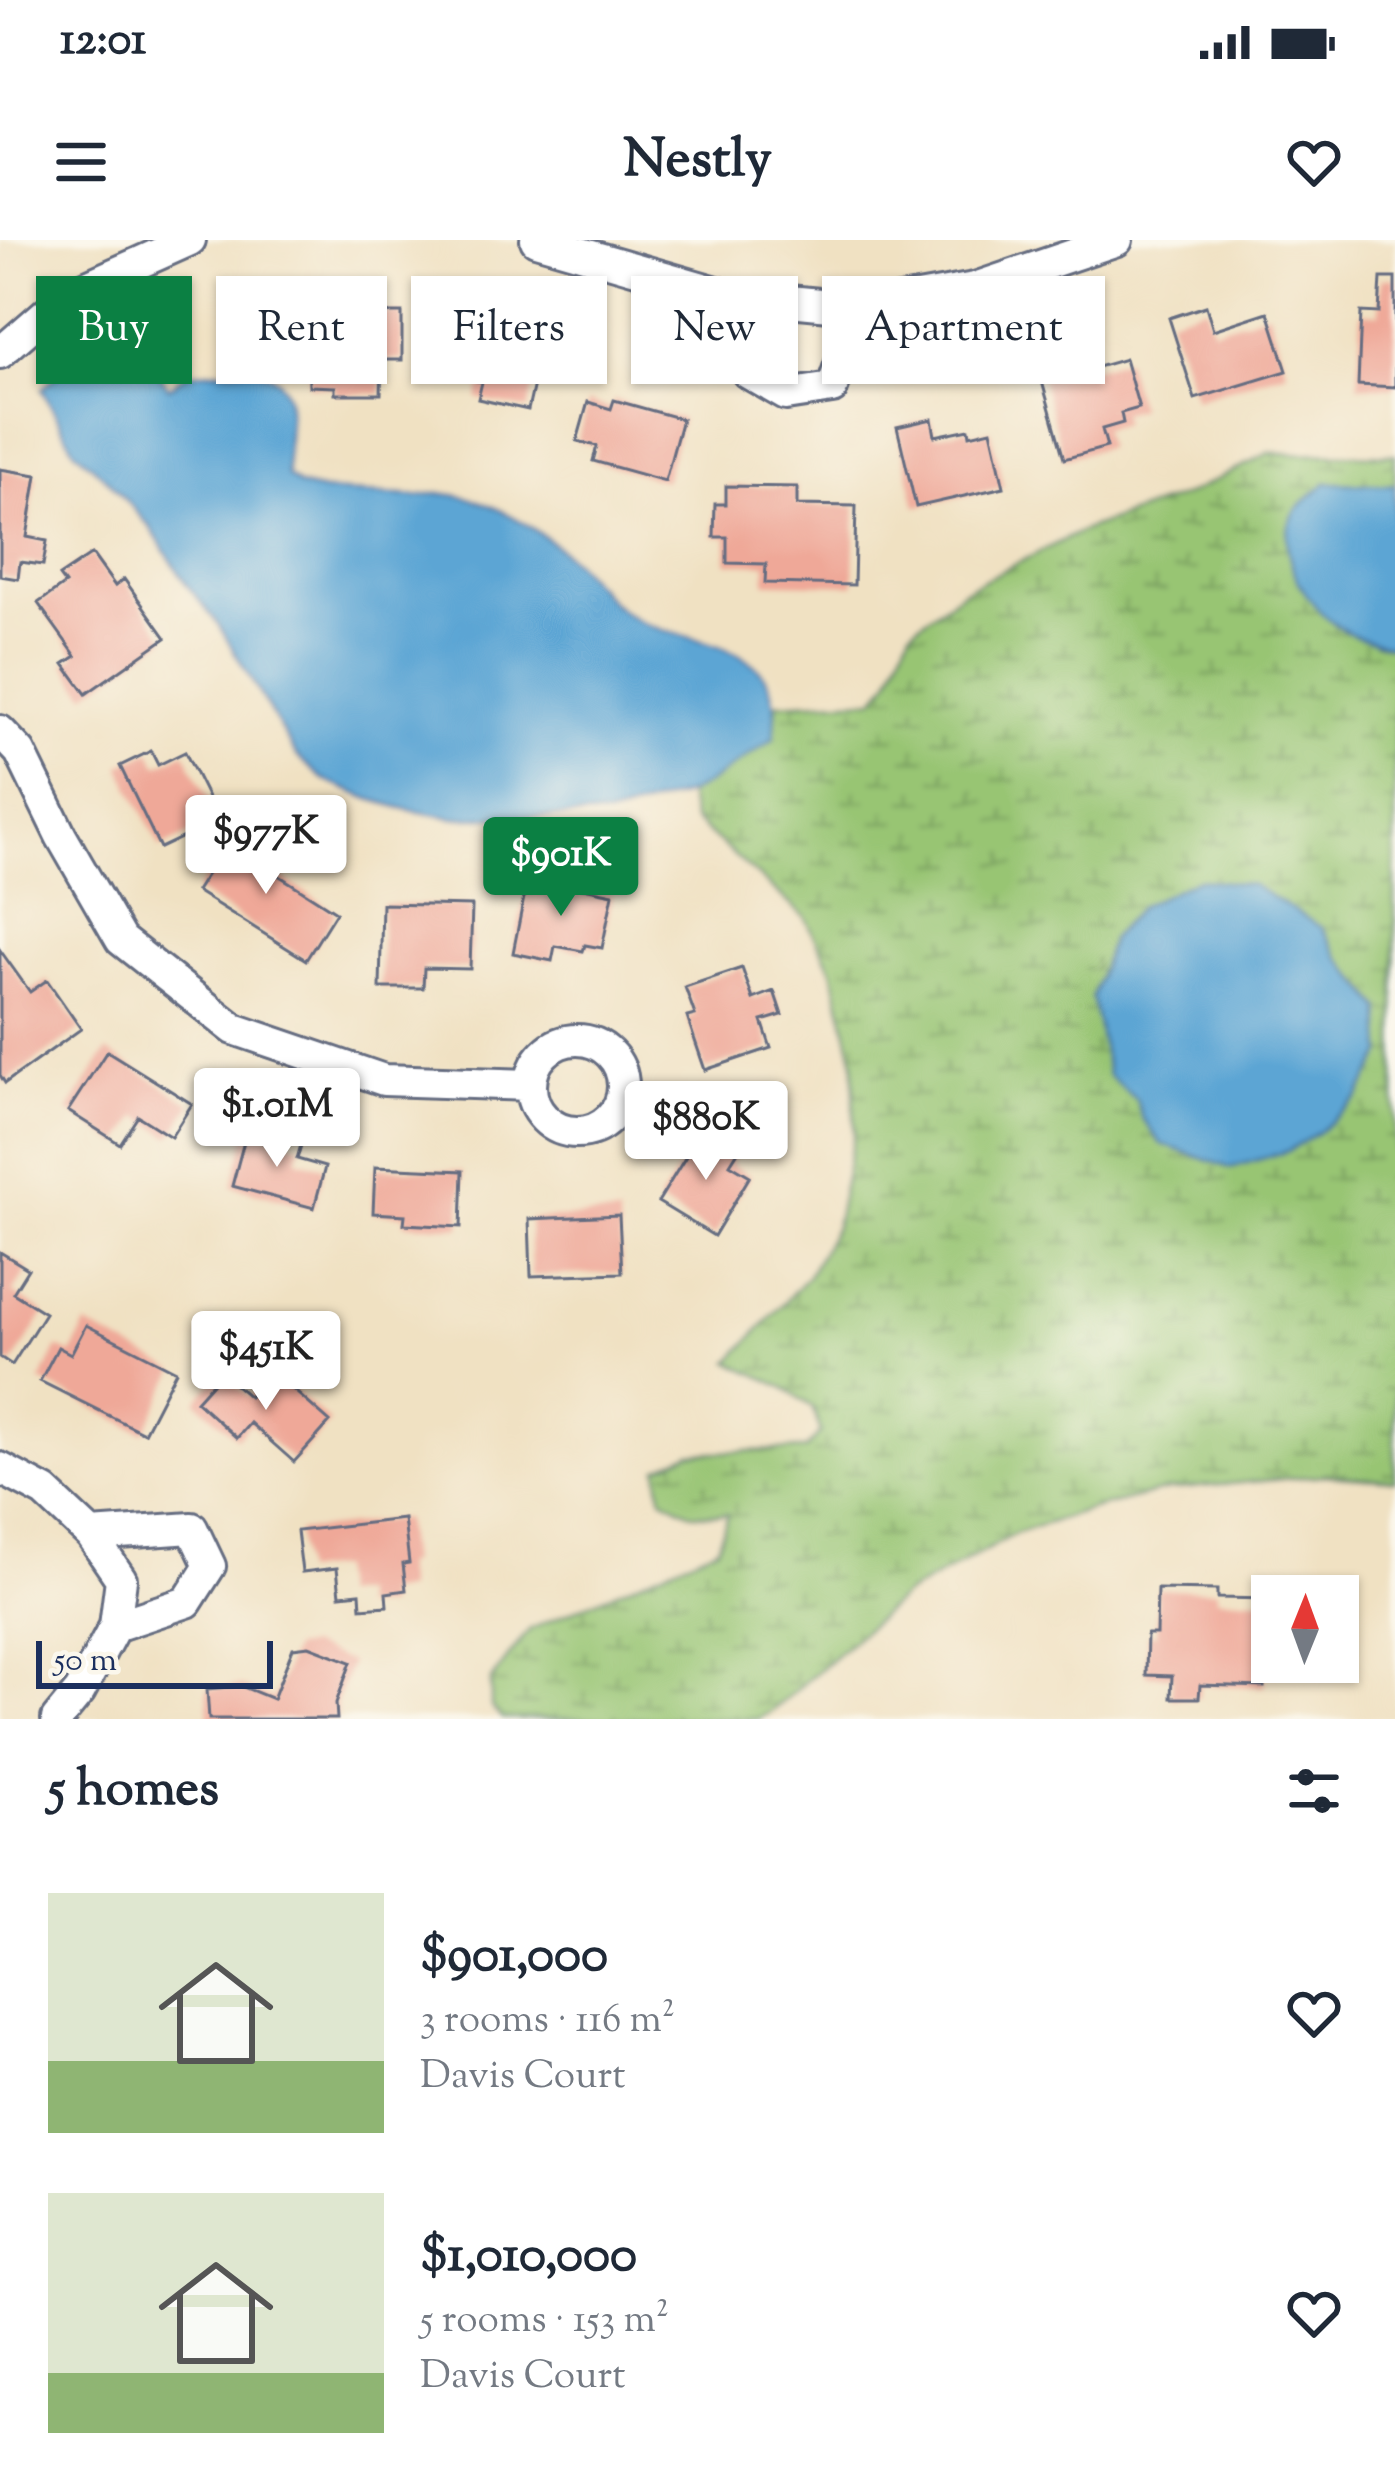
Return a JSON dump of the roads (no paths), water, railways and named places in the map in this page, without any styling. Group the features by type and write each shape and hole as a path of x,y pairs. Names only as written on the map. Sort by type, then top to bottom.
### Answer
{"street":[{"path":"0,352 67,296 190,240"},
{"path":"536,240 661,276"},
{"path":"1010,276 1117,240"},
{"path":"767,384 786,395 833,384"},
{"path":"0,730 20,752 61,836 121,940 234,1029 384,1080 530,1085"},
{"path":"0,1468 45,1492 91,1534 122,1579 115,1626 80,1691 58,1719"},
{"path":"91,1534 192,1528 210,1566 187,1602 115,1626"}],"water":[{"path":"216,371 216,384 280,384 288,401 287,476 300,486 461,496 505,512 563,553 632,617 732,651 759,669 773,693 774,738 687,794 610,816 453,818 370,799 324,780 296,755 218,624 149,526 74,449 42,389 47,384 166,384 169,388 192,384 192,374"},
{"path":"1326,483 1395,485 1395,647 1334,624 1313,603 1296,575 1288,530 1303,503"},
{"path":"1198,879 1252,885 1322,928 1381,1008 1383,1054 1358,1098 1288,1151 1230,1168 1161,1144 1142,1118 1136,1099 1108,1075 1092,997 1112,937 1141,906"}]}
